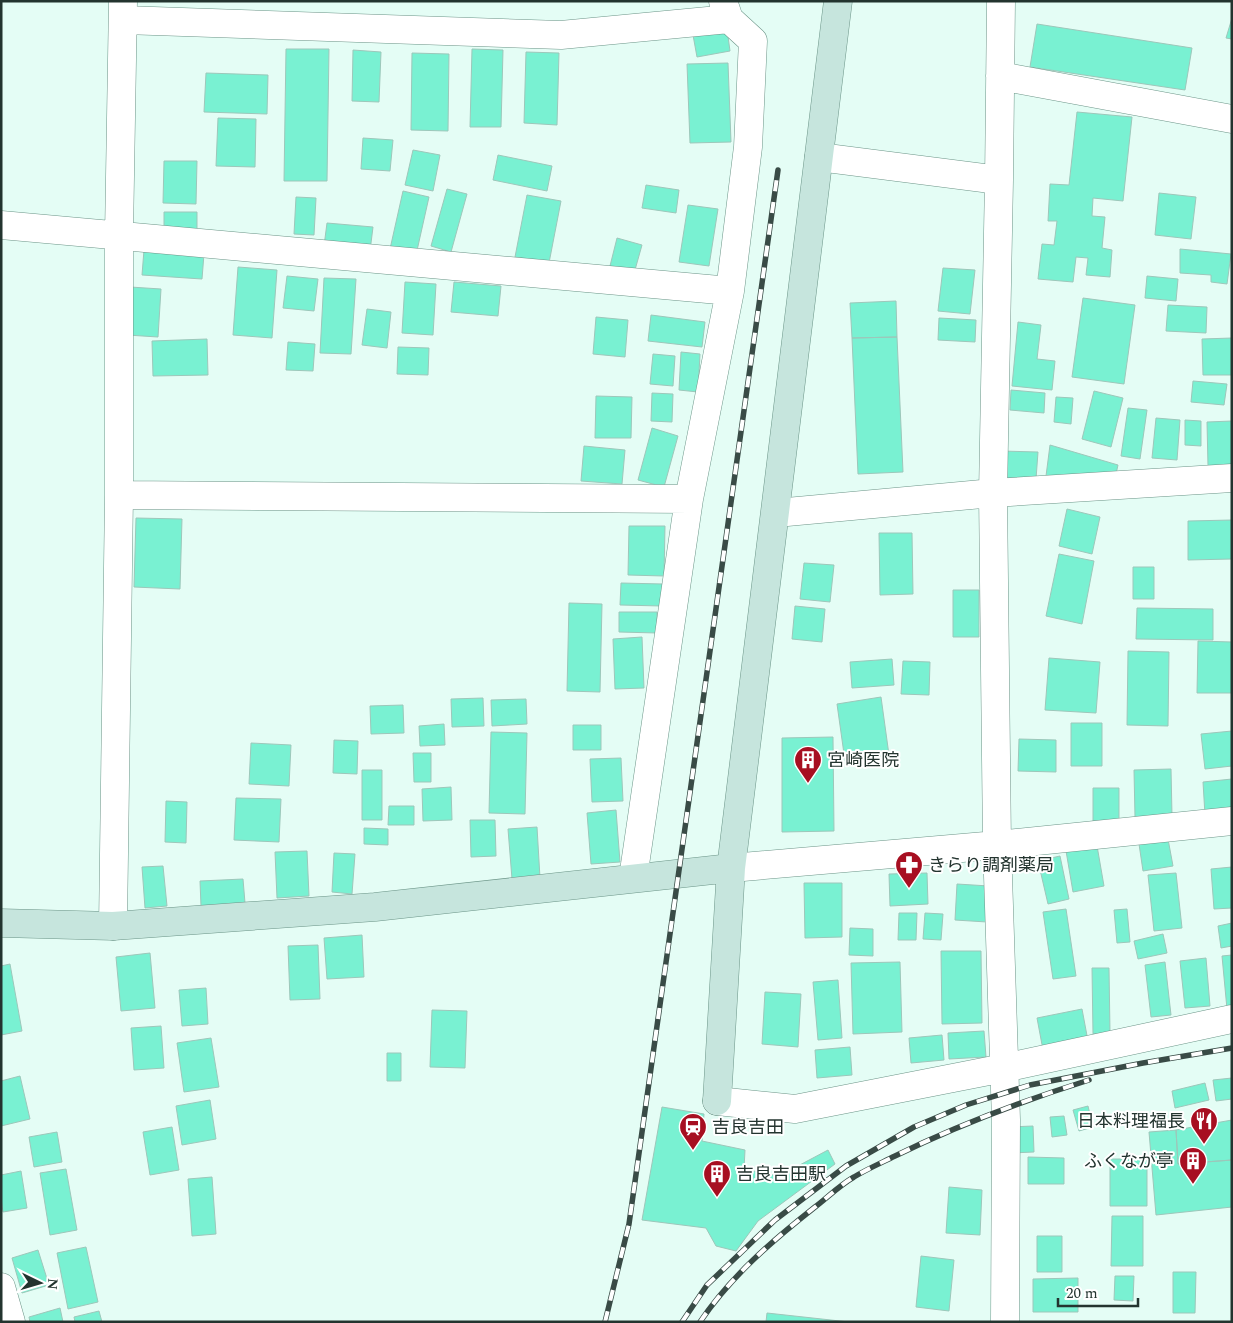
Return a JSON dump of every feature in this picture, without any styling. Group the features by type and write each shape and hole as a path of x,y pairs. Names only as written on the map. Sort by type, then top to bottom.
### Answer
{"street":[{"path":"838,1 731,868 717,1101 795,1110 1232,1019"},
{"path":"1001,1 993,493 997,845 1006,1120 1005,1322"},
{"path":"113,926 119,495 119,235 124,11 561,35 726,10 753,41 748,147 730,291 690,500 633,878"},
{"path":"1000,76 1232,119"},
{"path":"819,157 999,180"},
{"path":"1,225 730,291"},
{"path":"776,513 993,493 1232,478"},
{"path":"119,495 690,500"},
{"path":"1,923 113,926 375,907 731,868 997,845 1232,821"},
{"path":"1,1287 11,1322"}],"building":[{"path":"1232,18 1232,39 1226,38"},
{"path":"1037,24 1192,48 1185,90 1030,67"},
{"path":"727,29 730,51 697,57 693,35"},
{"path":"286,49 329,49 327,181 284,181"},
{"path":"472,49 503,50 501,127 470,127"},
{"path":"353,50 381,52 379,102 352,101"},
{"path":"526,52 559,53 557,125 524,123"},
{"path":"412,53 449,54 448,131 411,130"},
{"path":"728,63 731,142 690,143 687,64"},
{"path":"206,73 268,75 267,114 204,112"},
{"path":"1077,112 1132,117 1123,201 1093,198 1092,216 1105,217 1102,248 1112,250 1110,277 1086,275 1088,258 1076,257 1073,282 1038,279 1042,244 1054,245 1057,221 1048,221 1050,184 1069,185"},
{"path":"218,118 256,119 255,167 216,166"},
{"path":"363,138 393,140 390,171 361,169"},
{"path":"413,150 440,155 433,191 405,185"},
{"path":"498,155 552,166 547,191 493,180"},
{"path":"164,161 197,161 196,204 163,203"},
{"path":"646,185 679,190 676,213 642,208"},
{"path":"447,189 467,194 451,252 431,246"},
{"path":"403,191 429,197 416,255 390,249"},
{"path":"1159,193 1196,197 1191,239 1155,235"},
{"path":"527,195 561,201 549,263 515,257"},
{"path":"296,197 316,198 314,235 294,234"},
{"path":"688,205 718,209 709,266 679,262"},
{"path":"164,212 197,212 197,232 164,232"},
{"path":"327,223 373,227 370,251 324,246"},
{"path":"617,238 642,245 633,277 609,270"},
{"path":"1180,249 1231,254 1227,284 1211,282 1211,275 1180,273"},
{"path":"144,250 204,254 202,279 142,275"},
{"path":"238,267 277,270 272,338 233,335"},
{"path":"943,268 975,270 970,314 938,311"},
{"path":"287,276 318,279 314,311 283,308"},
{"path":"1147,276 1178,279 1176,301 1145,298"},
{"path":"324,278 356,279 351,354 320,353"},
{"path":"405,282 436,284 433,335 402,333"},
{"path":"454,282 501,286 498,316 451,312"},
{"path":"130,287 161,289 158,337 127,335"},
{"path":"1083,298 1135,305 1124,384 1072,377"},
{"path":"896,301 897,337 852,338 850,303"},
{"path":"1168,305 1207,307 1206,333 1166,331"},
{"path":"367,309 391,312 387,348 362,345"},
{"path":"651,315 705,322 702,347 648,341"},
{"path":"596,317 628,320 625,357 593,354"},
{"path":"939,318 976,320 975,342 938,340"},
{"path":"1018,322 1041,325 1037,359 1055,361 1052,390 1012,386"},
{"path":"897,337 903,472 858,474 852,338"},
{"path":"1232,338 1232,375 1203,375 1202,339"},
{"path":"207,339 208,375 153,376 152,341"},
{"path":"288,342 315,344 313,371 286,370"},
{"path":"398,347 429,348 428,375 397,374"},
{"path":"681,352 700,354 698,392 679,390"},
{"path":"653,354 675,356 673,386 650,384"},
{"path":"1193,381 1227,384 1224,405 1191,402"},
{"path":"1011,390 1045,393 1044,413 1010,410"},
{"path":"1094,391 1123,398 1111,447 1082,439"},
{"path":"652,393 673,394 672,422 651,421"},
{"path":"596,396 632,397 631,438 595,438"},
{"path":"1056,397 1073,398 1071,424 1054,422"},
{"path":"1128,408 1147,410 1140,459 1121,456"},
{"path":"1156,418 1180,420 1177,460 1152,458"},
{"path":"1185,420 1201,421 1201,446 1185,445"},
{"path":"1232,421 1232,466 1208,466 1207,422"},
{"path":"652,428 678,436 664,487 638,480"},
{"path":"1050,445 1118,465 1116,474 1046,476"},
{"path":"584,446 625,450 622,484 581,481"},
{"path":"1001,451 1038,452 1036,479 1001,478"},
{"path":"1067,509 1100,517 1092,554 1059,546"},
{"path":"136,518 182,519 180,589 134,587"},
{"path":"1232,520 1232,559 1188,560 1188,521"},
{"path":"629,526 665,526 664,576 628,575"},
{"path":"879,533 912,533 913,594 880,595"},
{"path":"1059,554 1094,561 1082,624 1046,616"},
{"path":"804,563 834,565 830,602 800,599"},
{"path":"1133,567 1154,567 1154,599 1133,599"},
{"path":"621,583 663,584 662,606 620,605"},
{"path":"953,590 979,590 979,637 953,637"},
{"path":"569,603 602,604 600,692 567,691"},
{"path":"795,606 825,609 822,642 792,639"},
{"path":"1137,608 1213,609 1213,640 1136,639"},
{"path":"619,612 657,612 657,633 619,632"},
{"path":"642,637 644,688 615,689 613,639"},
{"path":"1198,641 1232,642 1232,693 1197,693"},
{"path":"1128,651 1169,652 1168,726 1127,725"},
{"path":"1049,658 1100,662 1096,713 1045,710"},
{"path":"892,659 894,685 852,688 850,662"},
{"path":"903,661 930,662 929,695 901,694"},
{"path":"881,697 889,755 845,761 837,704"},
{"path":"483,698 484,726 452,727 451,699"},
{"path":"526,699 527,724 492,726 491,700"},
{"path":"403,705 404,733 371,734 370,706"},
{"path":"1071,723 1102,723 1102,766 1071,766"},
{"path":"444,724 445,745 420,746 419,726"},
{"path":"573,725 601,725 601,750 573,750"},
{"path":"1232,731 1232,766 1205,769 1201,734"},
{"path":"491,732 527,733 525,814 489,813"},
{"name":"宮崎医院","path":"833,737 834,831 782,832 782,738"},
{"path":"1019,739 1056,740 1056,772 1018,771"},
{"path":"334,740 358,741 357,774 333,773"},
{"path":"251,743 291,745 289,786 249,784"},
{"path":"413,753 431,753 431,782 414,782"},
{"path":"621,758 623,801 592,802 590,759"},
{"path":"1171,769 1172,816 1135,817 1134,770"},
{"path":"362,770 382,770 382,820 362,820"},
{"path":"1232,779 1232,813 1205,815 1203,782"},
{"path":"451,787 452,820 423,821 422,789"},
{"path":"1093,788 1119,788 1119,821 1093,821"},
{"path":"236,798 281,799 279,842 234,840"},
{"path":"166,801 187,802 186,843 165,842"},
{"path":"389,806 414,806 414,825 388,825"},
{"path":"616,810 620,862 591,864 587,813"},
{"path":"470,820 495,820 496,856 471,857"},
{"path":"537,827 540,878 512,879 508,829"},
{"path":"364,828 388,829 388,845 364,844"},
{"path":"1168,839 1173,866 1143,871 1139,844"},
{"path":"1096,840 1104,886 1073,892 1065,845"},
{"path":"307,851 309,896 277,898 275,852"},
{"path":"334,853 355,854 352,894 332,892"},
{"path":"1060,856 1069,899 1048,904 1038,861"},
{"path":"163,866 167,906 145,908 142,867"},
{"path":"1232,867 1232,908 1214,909 1211,869"},
{"name":"きらり調剤薬局","path":"927,873 928,904 890,906 889,874"},
{"path":"1176,873 1182,928 1154,931 1148,875"},
{"path":"243,879 245,903 201,906 200,881"},
{"path":"804,883 842,883 842,937 805,938"},
{"path":"957,884 989,886 987,922 955,920"},
{"path":"1066,909 1076,976 1053,979 1043,912"},
{"path":"1127,909 1130,942 1117,943 1114,910"},
{"path":"899,913 917,913 916,940 898,940"},
{"path":"925,913 943,914 941,940 923,939"},
{"path":"1232,923 1232,946 1221,948 1218,926"},
{"path":"850,928 873,929 873,956 849,955"},
{"path":"1163,934 1167,953 1138,959 1134,941"},
{"path":"362,935 364,977 327,979 324,938"},
{"path":"318,945 320,999 290,1000 288,946"},
{"path":"941,951 981,951 982,1023 942,1024"},
{"path":"150,953 155,1008 121,1011 116,957"},
{"path":"1232,955 1232,1009 1227,1009 1222,956"},
{"path":"1206,958 1210,1006 1185,1008 1180,961"},
{"path":"900,962 902,1032 853,1034 851,963"},
{"path":"1165,962 1171,1015 1151,1017 1145,965"},
{"path":"10,964 22,1031 1,1035 1,966"},
{"path":"1092,968 1109,968 1110,1033 1093,1034"},
{"path":"838,980 842,1038 818,1040 813,982"},
{"path":"206,988 208,1024 182,1026 179,990"},
{"path":"765,992 801,994 798,1047 762,1044"},
{"path":"1082,1009 1088,1041 1043,1050 1037,1018"},
{"path":"432,1010 467,1011 465,1068 430,1067"},
{"path":"161,1026 164,1068 134,1070 131,1028"},
{"path":"984,1031 986,1057 949,1059 948,1033"},
{"path":"942,1035 944,1060 911,1063 909,1038"},
{"path":"211,1038 219,1087 184,1092 177,1043"},
{"path":"850,1047 852,1075 817,1078 815,1050"},
{"path":"387,1053 401,1053 401,1081 387,1081"},
{"path":"20,1076 30,1119 1,1126 1,1081"},
{"path":"1232,1078 1232,1099 1216,1101 1213,1080"},
{"path":"1205,1083 1209,1100 1175,1108 1172,1091"},
{"path":"210,1100 216,1139 182,1145 176,1106"},
{"path":"1088,1106 1093,1127 1079,1131 1073,1110"},
{"name":"吉良吉田駅","path":"662,1107 704,1114 702,1141 745,1150 744,1169 779,1176 828,1150 835,1164 758,1221 736,1251 716,1246 706,1228 642,1220"},
{"path":"1064,1116 1067,1135 1052,1137 1050,1117"},
{"name":"日本料理福長","path":"1232,1120 1232,1160 1178,1164 1176,1130"},
{"path":"1033,1126 1034,1152 1011,1153 1009,1127"},
{"path":"172,1127 179,1170 150,1175 143,1132"},
{"name":"ふくなが亭","path":"1176,1130 1178,1164 1232,1160 1232,1207 1156,1215 1149,1132"},
{"path":"57,1132 62,1162 34,1167 29,1137"},
{"path":"1028,1157 1064,1158 1064,1184 1028,1184"},
{"path":"1110,1159 1147,1159 1147,1206 1110,1206"},
{"path":"66,1169 77,1230 50,1235 40,1173"},
{"path":"21,1171 27,1208 3,1212 1,1175"},
{"path":"212,1177 216,1234 192,1236 188,1179"},
{"path":"949,1187 982,1190 980,1235 946,1233"},
{"path":"1112,1216 1143,1216 1143,1266 1111,1266"},
{"path":"1037,1236 1062,1236 1062,1272 1037,1272"},
{"path":"86,1247 98,1302 68,1309 57,1253"},
{"path":"38,1250 49,1285 22,1293 12,1258"},
{"path":"921,1256 954,1260 949,1311 916,1307"},
{"path":"1173,1272 1196,1272 1195,1313 1173,1313"},
{"path":"1115,1276 1134,1276 1133,1301 1114,1300"},
{"path":"1078,1278 1078,1312 1033,1312 1033,1279"},
{"path":"60,1308 63,1322 30,1322 29,1317"},
{"path":"99,1311 102,1322 75,1322 74,1317"},
{"path":"767,1313 849,1322 766,1322"}],"railway":[{"path":"605,1322 629,1224 778,170"},
{"path":"682,1322 707,1285 775,1220 846,1166 914,1127 966,1105 1030,1085 1232,1048"},
{"path":"700,1322 725,1289 753,1260 783,1233 849,1180 895,1156 966,1124 1039,1096 1089,1080"}],"place":[{"name":"宮崎医院","path":"808,784"},
{"name":"きらり調剤薬局","path":"909,889"},
{"name":"日本料理福長","path":"1204,1145"},
{"name":"吉良吉田","path":"693,1151"},
{"name":"ふくなが亭","path":"1193,1185"},
{"name":"吉良吉田駅","path":"717,1198"}]}
